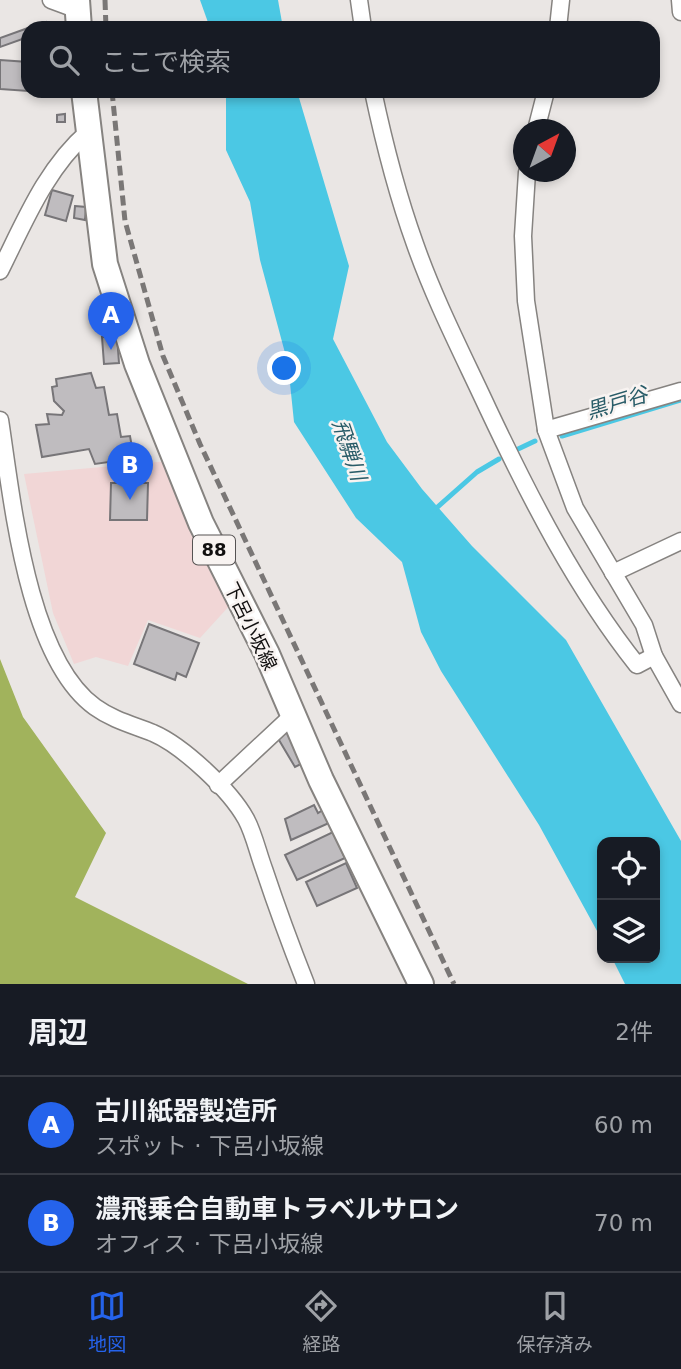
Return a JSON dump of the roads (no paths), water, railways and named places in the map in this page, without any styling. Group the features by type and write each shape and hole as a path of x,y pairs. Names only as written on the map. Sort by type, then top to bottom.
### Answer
{"main road":[{"name":"下呂小坂線","path":"85,98 105,264 137,364 201,523 267,654 321,779 421,984"}],"street":[{"path":"51,0 78,13"},
{"path":"359,0 362,21"},
{"path":"559,21 561,0"},
{"path":"680,0 681,12"},
{"path":"375,98 388,160 415,245 504,443 576,576 621,645 638,665 654,656"},
{"path":"539,119 544,98"},
{"path":"0,271 38,196 68,152 88,132"},
{"path":"526,182 523,236 526,301 546,430 575,508 644,625 654,656 681,704"},
{"path":"546,430 681,391"},
{"path":"0,420 20,555 48,640 73,686 102,712 171,744 218,785 246,819 306,984"},
{"path":"613,573 681,541"},
{"path":"218,785 293,715"}],"water":[{"path":"200,0 278,0 282,21 208,21"},
{"name":"飛騨川","path":"226,98 299,98 349,266 333,339 387,442 422,489 472,546 566,640 681,841 681,984 625,984 614,963 660,963 660,837 597,837 597,931 539,825 441,671 421,632 402,562 356,518 294,422 288,364 260,260 250,202 226,150"}],"waterway":[{"name":"黒戸谷","path":"562,436 681,400"},
{"name":"黒戸谷","path":"516,450 535,441"},
{"name":"黒戸谷","path":"433,511 477,472 499,459"}],"railway":[{"path":"105,0 106,21"},
{"path":"113,98 125,221 163,356 200,444 454,984"}],"place":[{"name":"古川紙器製造所","path":"111,350"},
{"name":"濃飛乗合自動車トラベルサロン","path":"130,500"}]}
